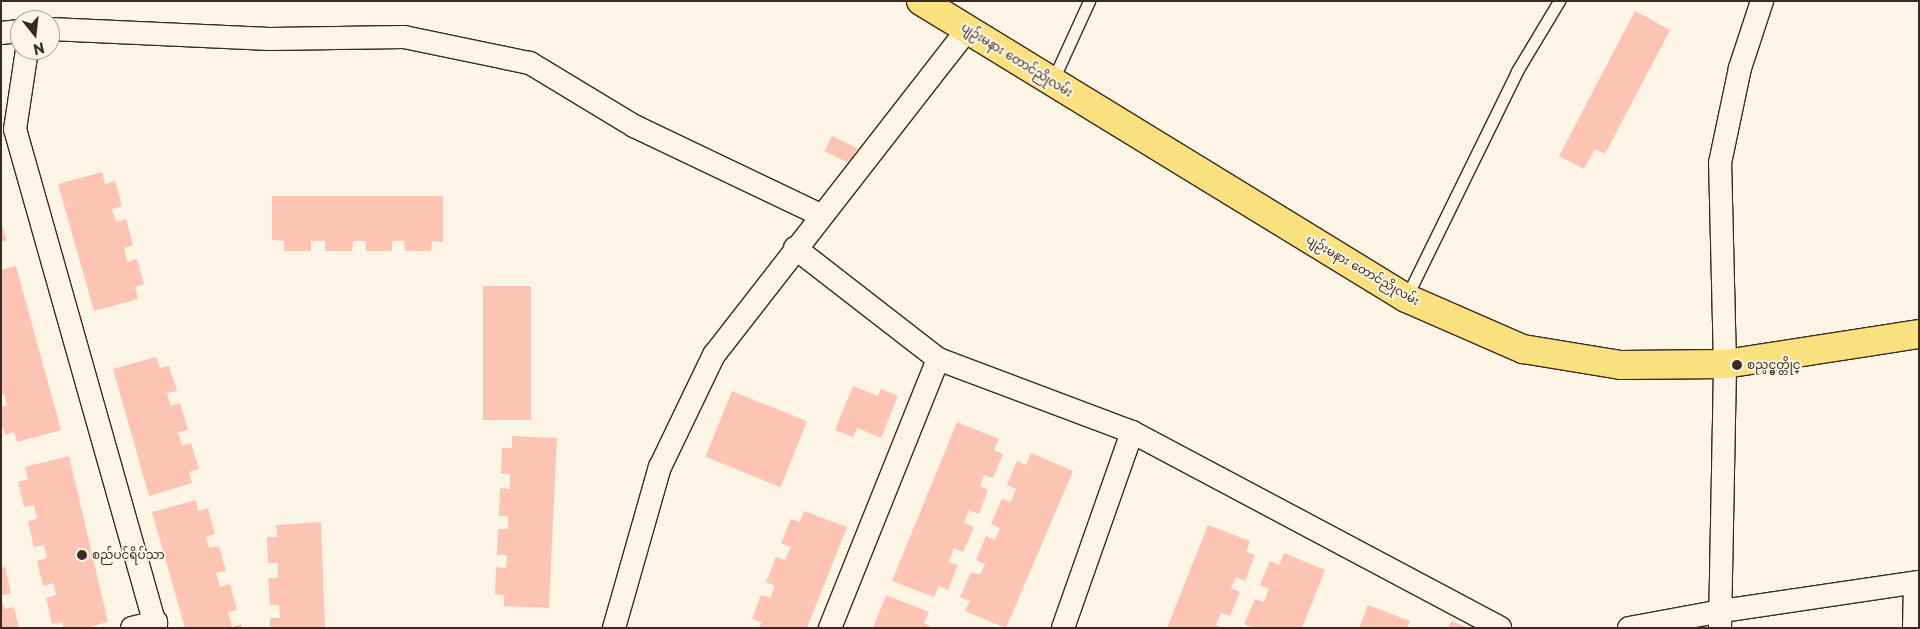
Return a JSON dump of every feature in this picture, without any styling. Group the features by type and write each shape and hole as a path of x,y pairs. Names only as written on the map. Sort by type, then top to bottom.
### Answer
{"main road":[{"name":"ပျဉ်းမနား တောင်ညိုလမ်း","path":"921,1 1406,298 1523,349 1621,366 1725,364 1919,334"}],"street":[{"path":"1721,619 1725,364 1720,163 1740,68 1762,1"},
{"path":"60,30 270,39 404,37 530,63 634,126 820,216"},
{"path":"614,628 660,467 714,355 795,248 967,30"},
{"path":"25,60 15,129 156,625 132,628"},
{"path":"795,248 938,359 1132,432 1500,628"},
{"path":"830,628 938,359"},
{"path":"1063,628 1132,432"},
{"path":"1629,628 1721,619 1917,582 1914,628"}],"lane":[{"path":"1052,82 1089,1"},
{"path":"1406,298 1517,71 1559,1"}],"building":[{"path":"1635,11 1670,30 1605,154 1595,149 1584,169 1559,156"},
{"path":"832,136 857,148 850,164 825,151"},
{"path":"102,172 105,184 115,181 122,206 112,209 116,222 126,219 133,245 124,248 127,262 137,259 144,284 135,287 138,299 94,311 58,184"},
{"path":"272,196 443,196 443,242 432,241 431,251 405,251 404,241 392,241 392,251 366,251 366,241 353,241 352,251 325,251 325,241 311,241 311,251 284,251 284,241 272,240"},
{"path":"1,223 7,240 1,242"},
{"path":"16,266 61,430 17,442 14,432 5,435 1,421 1,407 7,406 4,394 1,395 1,270"},
{"path":"483,286 531,286 531,420 483,420"},
{"path":"156,357 160,368 169,366 177,391 167,393 171,406 180,403 188,430 178,432 182,446 191,443 199,469 189,472 192,483 149,496 113,369"},
{"path":"853,386 878,396 881,389 898,396 881,438 857,428 853,437 835,430"},
{"path":"732,391 807,421 781,487 705,457"},
{"path":"957,422 999,439 994,450 1003,454 993,478 984,475 980,486 988,490 979,514 969,510 964,523 974,527 963,552 954,548 949,562 958,565 948,590 939,586 934,597 892,581"},
{"path":"512,436 557,438 549,608 504,606 504,595 495,594 496,567 506,568 507,555 497,555 498,529 508,529 508,516 499,516 500,488 510,489 510,474 501,474 502,448 512,448"},
{"path":"1031,453 1073,471 1006,628 965,611 970,601 960,597 971,572 980,575 985,564 976,560 986,536 995,540 1000,528 991,524 1002,499 1011,502 1016,489 1007,485 1017,461 1026,465"},
{"path":"69,456 108,622 85,628 64,628 62,622 52,624 46,598 56,595 53,583 43,586 37,561 47,558 44,545 34,547 28,521 37,519 34,505 24,507 18,482 28,479 25,467"},
{"path":"196,500 198,511 208,508 215,534 206,537 209,548 219,546 226,571 216,573 220,587 230,584 237,610 228,612 232,627 241,624 242,628 185,628 152,512"},
{"path":"804,511 847,527 807,628 759,628 761,622 752,619 761,595 770,598 775,586 766,582 776,557 785,560 791,547 781,543 791,519 800,522"},
{"path":"321,522 325,628 270,628 270,618 280,618 279,605 270,605 268,578 278,578 278,563 268,563 267,537 277,537 276,525"},
{"path":"1208,525 1250,541 1246,552 1255,555 1245,581 1236,577 1231,588 1240,592 1230,616 1221,613 1216,625 1223,628 1167,628"},
{"path":"1284,553 1325,570 1302,628 1254,628 1244,624 1255,599 1264,602 1269,589 1260,585 1270,561 1279,565"},
{"path":"5,567 11,593 1,596 1,568"},
{"path":"886,595 929,612 924,623 933,628 873,628"},
{"path":"1,598 5,609 14,607 19,628 1,628"},
{"path":"1368,605 1410,621 1407,628 1359,628"},
{"path":"1451,621 1469,628 1448,628"}],"place":[{"name":"စည္ပင္မွတ္တိုင္","path":"1737,365"},
{"name":"စည်ပင်ရိပ်သာ","path":"82,555"}]}
